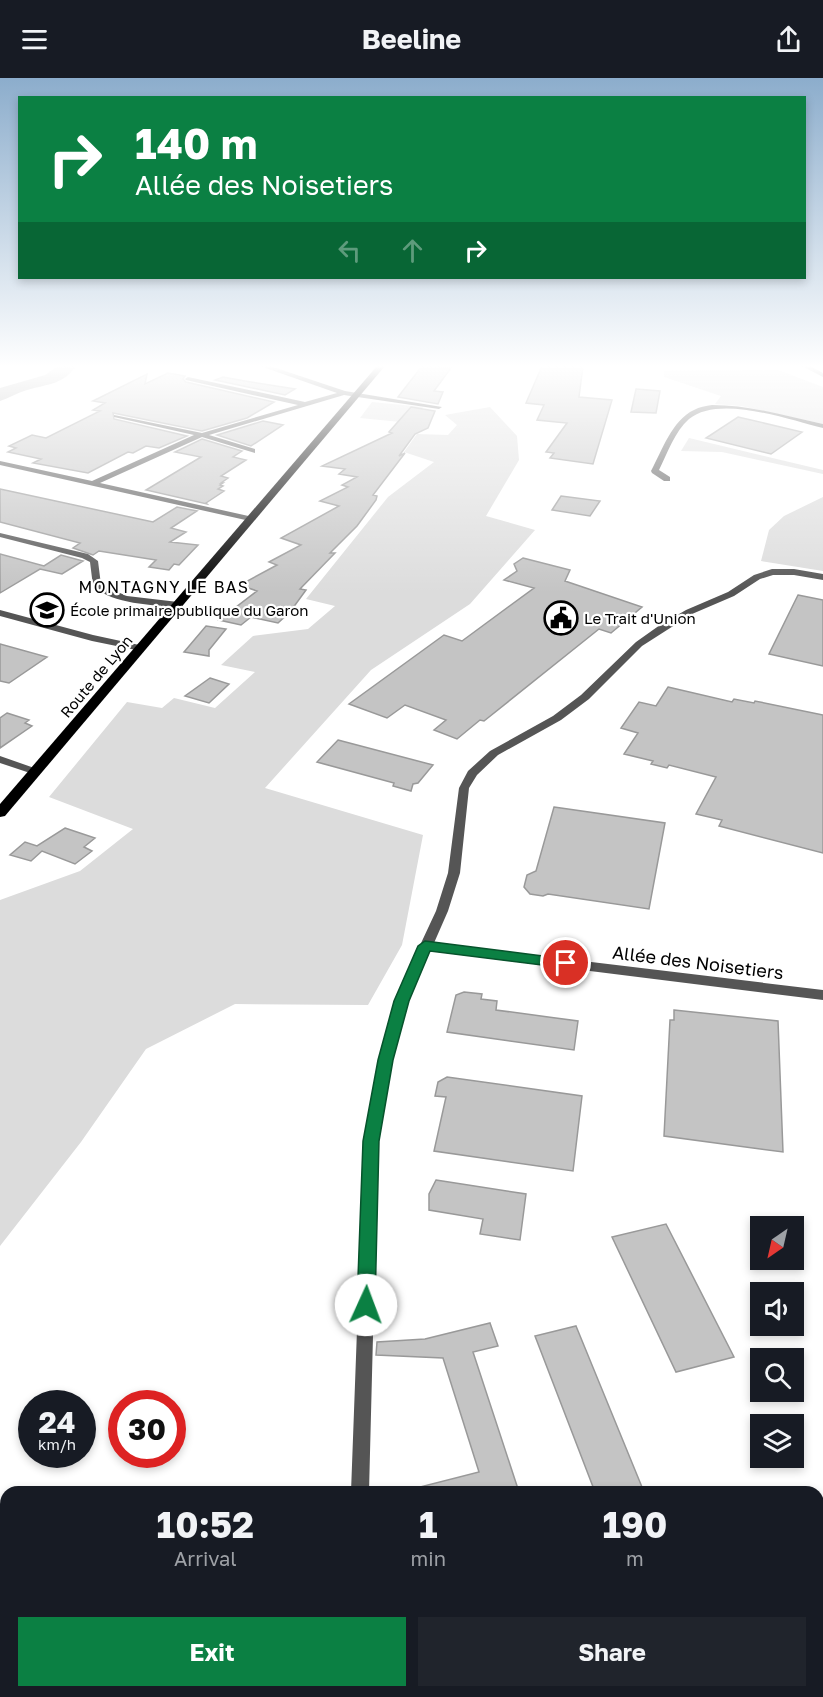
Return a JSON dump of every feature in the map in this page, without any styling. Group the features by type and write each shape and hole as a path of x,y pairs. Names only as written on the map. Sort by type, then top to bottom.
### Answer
{"main road":[{"name":"Route de Lyon","path":"0,813 317,442"}],"street":[{"path":"92,484 187,442"},
{"path":"222,442 252,451"},
{"path":"667,479 655,471 672,442"},
{"path":"0,463 250,519"},
{"path":"0,535 85,556 94,561 97,586 108,594 178,605"},
{"path":"360,1486 371,1141 386,1060 401,1001 442,911 454,873 464,789 472,773 494,753 566,711 585,697 639,644 689,612 731,594 757,577 772,572 794,572 823,577"},
{"path":"0,613 92,638 141,648"},
{"path":"0,759 36,772"},
{"name":"Allée des Noisetiers","path":"425,946 823,995"}],"shaded area":[{"path":"412,442 517,442 519,460 486,516 535,530 470,604 371,670 265,788 423,835 402,945 368,1005 235,1004 146,1049 81,1142 0,1246 0,900 80,871 133,829 49,797 127,702 162,708 174,698 215,708 255,672 221,665 253,636 308,629 335,606 306,599 388,497 434,462 404,452"},
{"path":"687,442 704,442 823,470 823,474 722,452 681,451"},
{"path":"823,497 823,571 761,561 769,530 784,516"}],"building":[{"path":"18,442 174,442 159,448 146,446 133,453 128,452 88,473 33,463 41,459 8,452 16,448 9,446"},
{"path":"197,442 211,442 242,451 233,457 246,460 221,476 228,478 221,483 223,483 220,485 223,486 218,489 224,491 207,504 146,490 201,457 175,452"},
{"path":"237,442 258,442 251,446"},
{"path":"374,442 410,442 399,456 405,453 373,495 377,496 376,500 357,526 330,553 335,553 300,589 306,590 290,612 278,623 251,617 241,625 219,620 257,591 240,585 277,565 269,562 301,545 281,538 339,506 320,501 348,487 342,485 357,477 339,474 345,469 322,466"},
{"path":"554,442 600,442 593,464 550,458 554,453 546,452"},
{"path":"720,442 789,442 771,454"},
{"path":"0,489 153,522 177,507 197,511 171,528 186,532 170,542 198,545 179,565 174,564 169,570 149,567 156,560 99,551 93,555 73,548 80,543 0,522"},
{"path":"561,496 600,501 590,516 552,510"},
{"path":"0,554 44,566 61,555 83,561 62,574 40,569 0,593"},
{"path":"523,558 570,570 565,581 642,607 611,633 599,629 484,721 480,720 457,739 434,730 446,720 405,705 387,718 349,704 444,635 462,641 534,588 504,580 517,571 514,564"},
{"path":"798,595 823,600 823,666 769,654"},
{"path":"206,626 226,629 209,650 209,656 184,652"},
{"path":"0,644 47,657 9,683 0,681"},
{"path":"210,678 229,684 209,703 185,696"},
{"path":"668,687 732,702 734,699 754,703 755,701 823,715 823,853 719,826 722,820 696,814 716,777 669,765 667,768 651,764 653,761 624,754 638,733 621,728 639,702 656,706"},
{"path":"7,713 29,720 25,723 32,726 0,748 0,718"},
{"path":"338,740 433,765 418,783 413,784 411,791 393,786 394,783 317,762"},
{"path":"554,807 665,823 649,909 548,894 543,896 530,894 524,887 527,875 536,871"},
{"path":"65,828 95,838 84,847 92,851 75,864 42,851 31,861 10,855 25,842 37,846"},
{"path":"464,992 482,994 481,999 497,1001 496,1010 578,1021 574,1050 447,1032 456,995"},
{"path":"674,1010 778,1021 783,1152 664,1136 670,1020 674,1020"},
{"path":"447,1077 582,1096 573,1171 434,1151 446,1097 435,1096 438,1082"},
{"path":"436,1180 526,1194 520,1240 480,1234 483,1219 429,1210 429,1194"},
{"path":"666,1224 734,1357 676,1372 612,1237"},
{"path":"490,1323 498,1346 473,1352 517,1486 424,1486 479,1472 443,1358 376,1355 377,1342 425,1339"},
{"path":"576,1326 642,1486 593,1486 535,1336"}],"place":[{"name":"École primaire publique du Garon","path":"47,610"},
{"name":"Le Trait d'Union","path":"561,618"}],"district":[{"name":"MONTAGNY LE BAS","path":"164,587"}],"route":[{"path":"366,1305 371,1141 386,1060 401,1001 425,946 566,963"}]}
